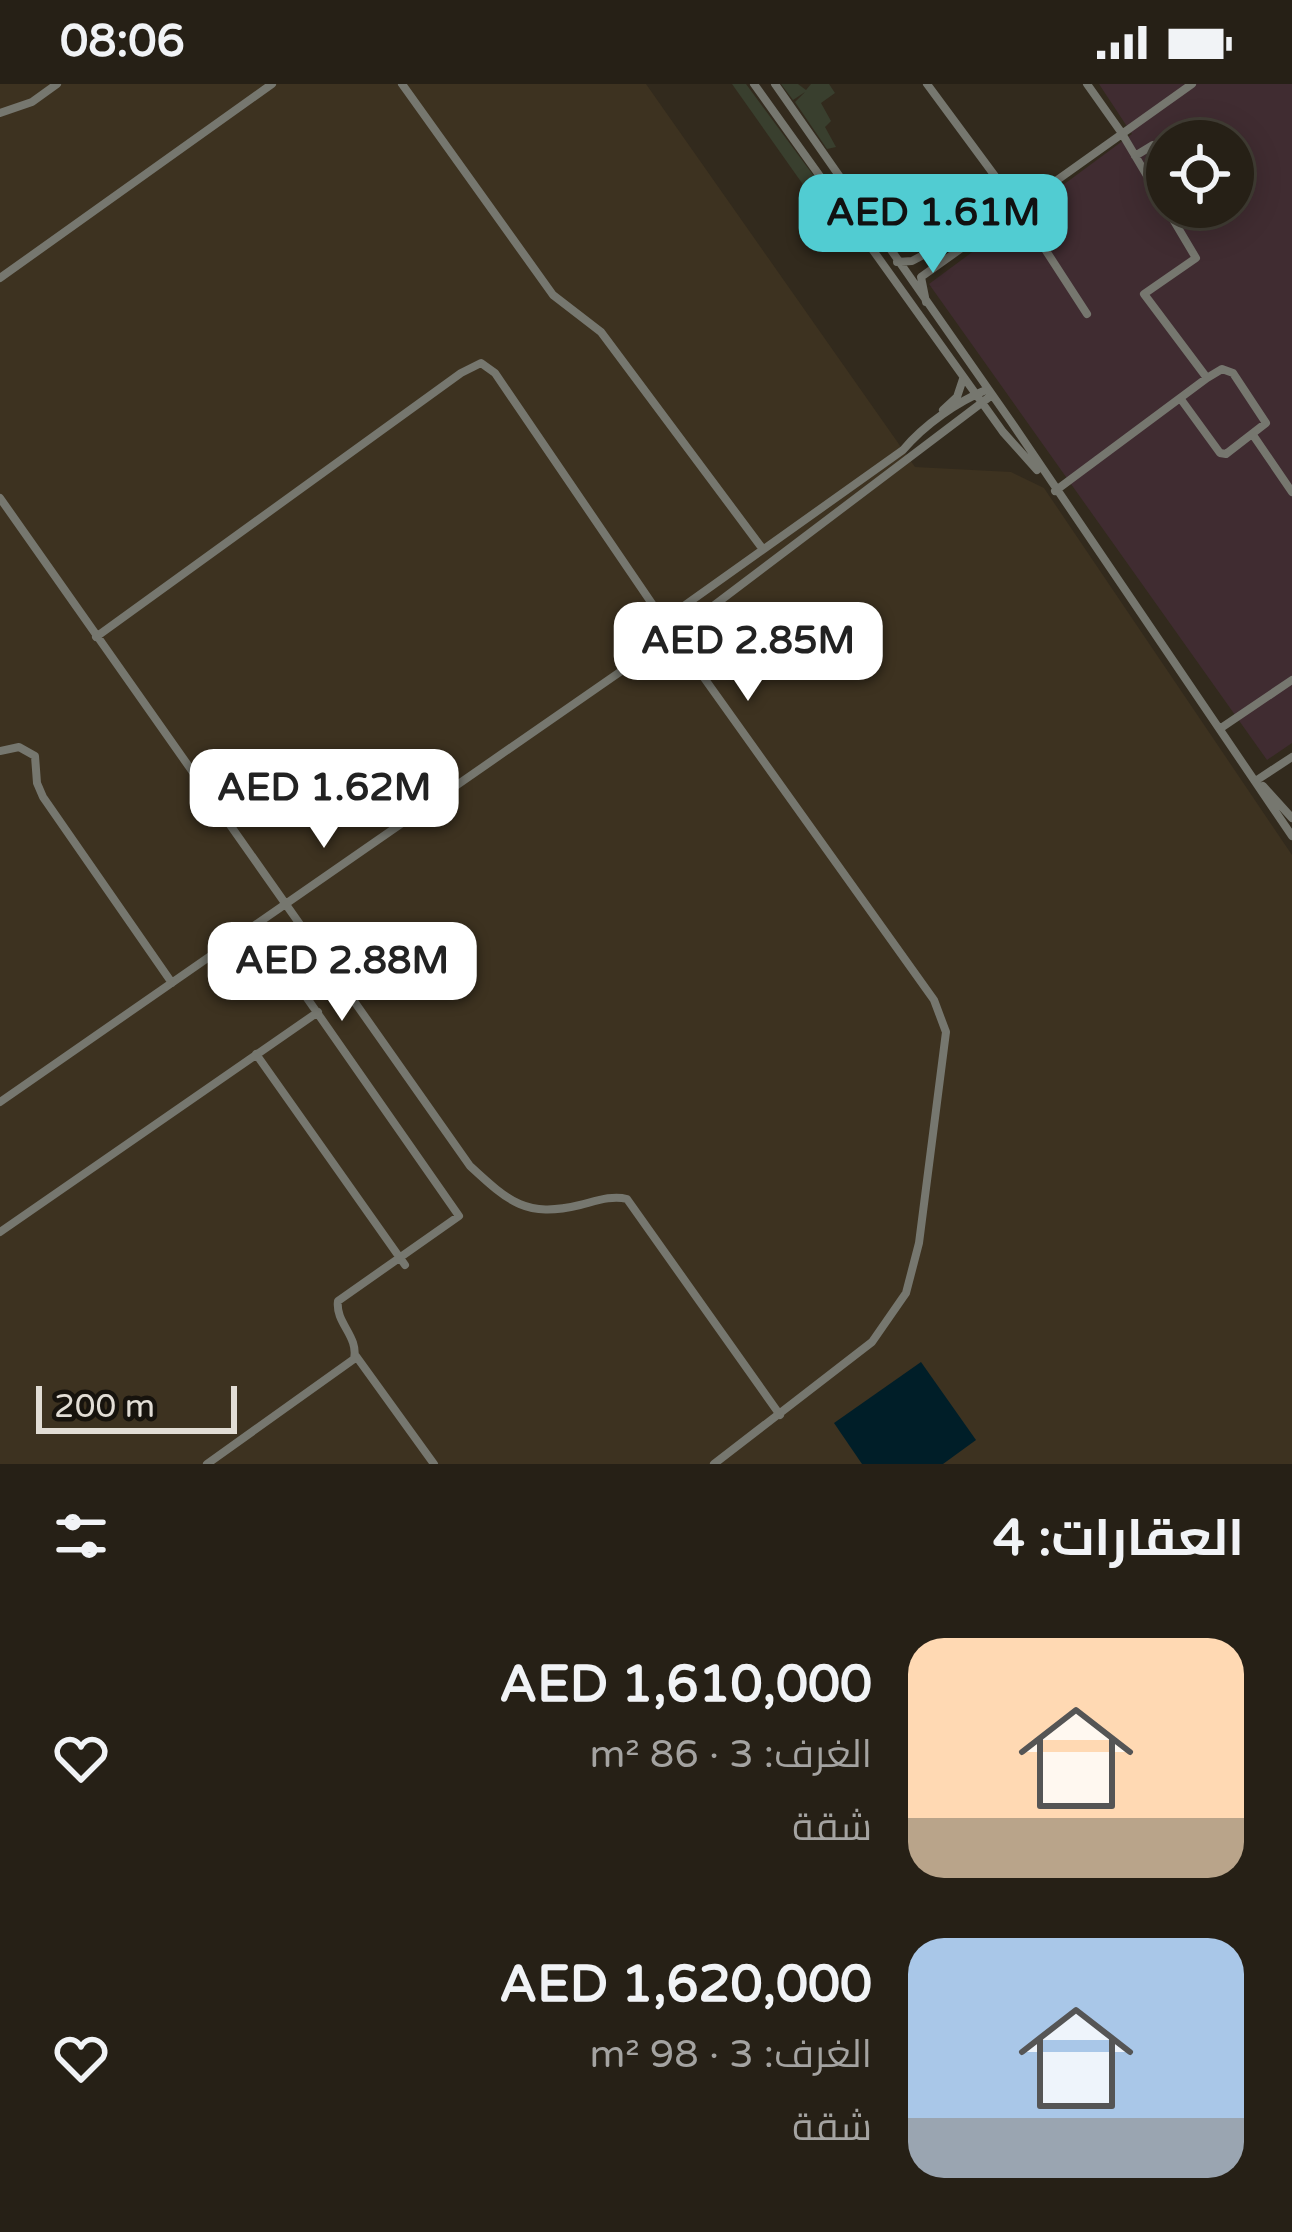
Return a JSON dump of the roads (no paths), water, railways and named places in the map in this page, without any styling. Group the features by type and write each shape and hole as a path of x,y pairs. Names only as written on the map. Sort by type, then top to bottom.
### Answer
{"street":[{"path":"0,113 32,102 57,84"},
{"path":"0,278 272,84"},
{"path":"402,84 553,296 601,332 762,548"},
{"path":"754,84 979,398 1055,491"},
{"path":"775,84 1292,836"},
{"path":"927,84 1017,206 1087,314"},
{"path":"1087,84 1146,173"},
{"path":"926,304 921,278 1192,84"},
{"path":"1136,156 1146,150"},
{"path":"897,262 912,261 988,217 1017,206"},
{"path":"1178,228 1196,258 1144,294 1208,378"},
{"path":"96,637 461,374 481,363 495,374 672,633 934,1000 946,1032 919,1243 906,1293 872,1342 715,1464"},
{"path":"1055,491 1180,398 1222,369 1233,373 1265,417 1264,428 1226,454 1220,453 1180,398"},
{"path":"672,633 681,608 903,450 957,397 964,377"},
{"path":"916,435 990,392"},
{"path":"0,1102 711,608 979,398"},
{"path":"1253,435 1292,492"},
{"path":"0,498 470,1166 504,1197 528,1209 627,1198 780,1414"},
{"path":"1221,728 1292,680"},
{"path":"0,752 19,747 35,757 43,797 172,982"},
{"path":"1257,780 1292,757"},
{"path":"1257,780 1292,818"},
{"path":"256,925 458,1211 456,1221 402,1262 338,1301 337,1312 355,1355 434,1464"},
{"path":"0,1232 319,1012"},
{"path":"256,1054 402,1262"},
{"path":"207,1464 348,1365 355,1355"}],"water":[{"path":"921,1362 976,1440 943,1464 862,1464 834,1423"}]}
